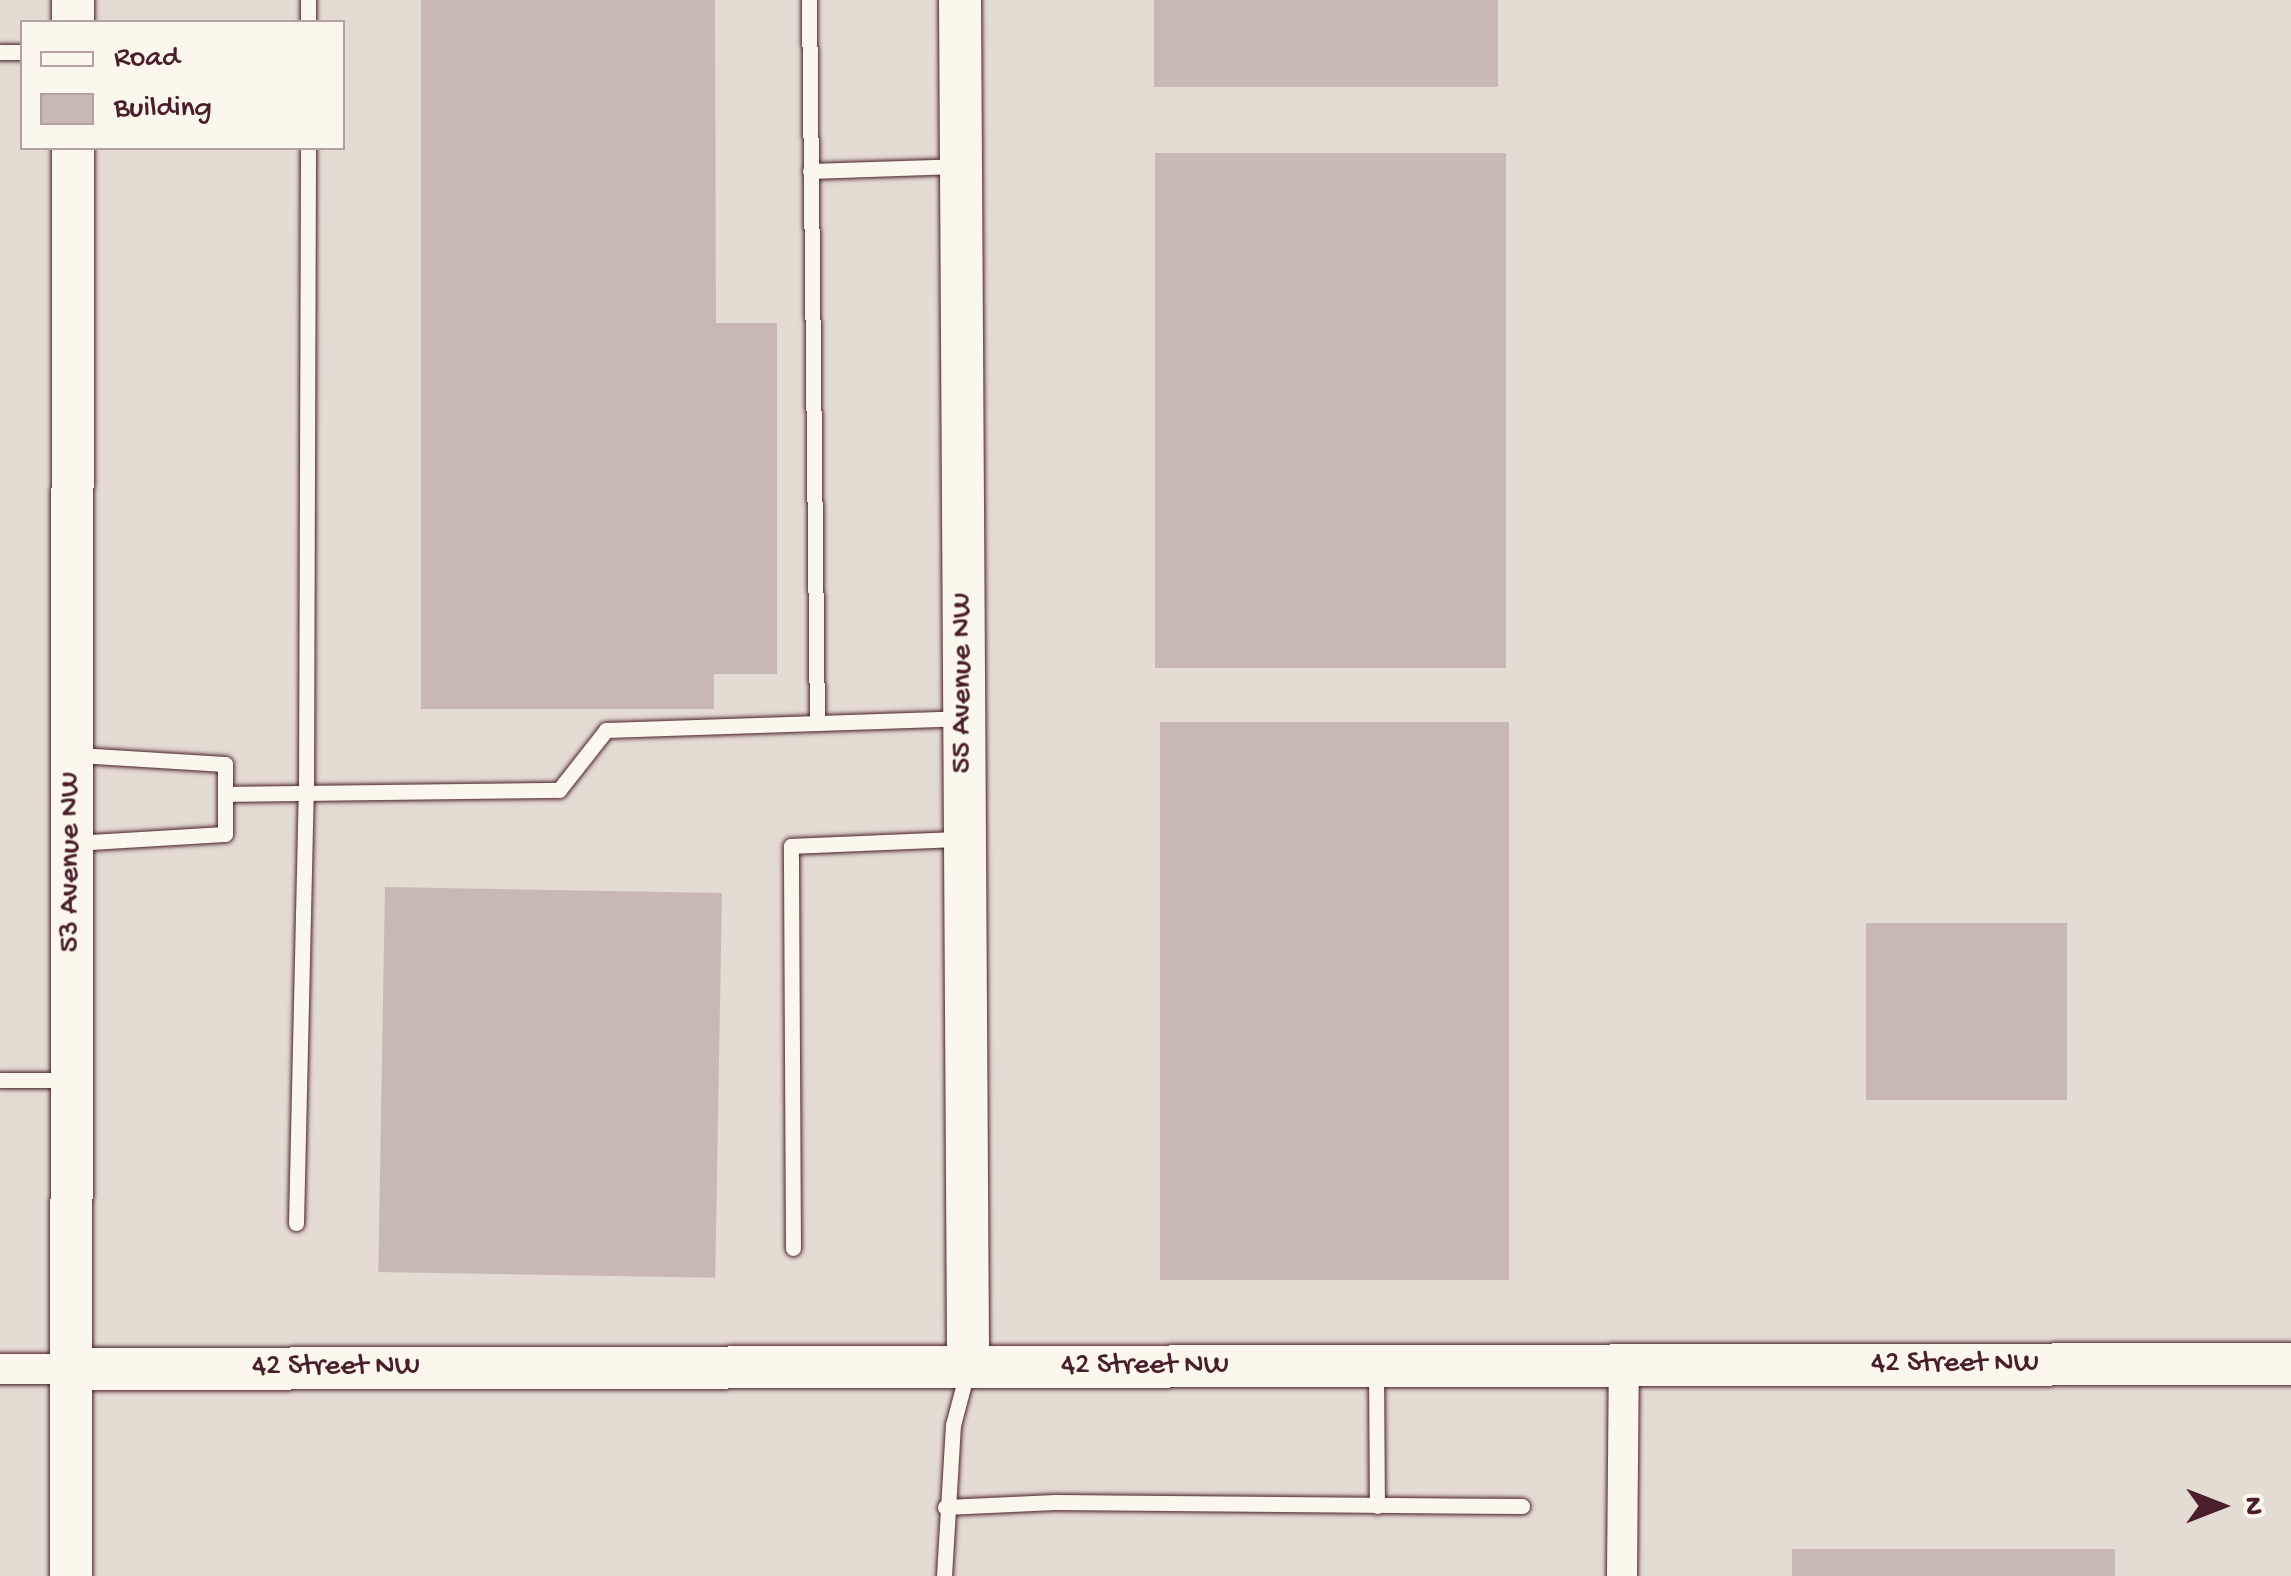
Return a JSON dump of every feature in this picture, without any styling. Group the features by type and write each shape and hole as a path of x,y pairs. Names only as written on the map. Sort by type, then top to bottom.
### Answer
{"street":[{"name":"55 Avenue NW","path":"960,0 968,1367"},
{"name":"53 Avenue NW","path":"71,1576 72,150"},
{"name":"42 Street NW","path":"0,1369 2291,1364"},
{"path":"1622,1576 1624,1366"}],"lane":[{"path":"808,0 817,723"},
{"path":"296,1223 306,793 308,150"},
{"path":"810,172 961,166"},
{"path":"226,794 559,790 606,730 964,718"},
{"path":"72,754 226,764 226,834 72,843"},
{"path":"793,1248 791,846 965,839"},
{"path":"0,1080 72,1080"},
{"path":"1376,1366 1378,1506"},
{"path":"944,1576 945,1507 953,1425 968,1367"},
{"path":"945,1507 1055,1502 1522,1506"}],"shaded area":[{"path":"0,0 2291,0 2291,1576 0,1576"}],"building":[{"path":"421,0 715,0 716,323 777,323 777,674 714,674 714,709 421,709"},
{"path":"1154,0 1498,0 1498,87 1154,87"},
{"path":"1155,153 1506,153 1506,668 1155,668"},
{"path":"1160,722 1509,722 1509,1280 1160,1280"},
{"path":"385,887 722,893 715,1278 378,1272"},
{"path":"1866,923 2067,923 2067,1100 1866,1100"},
{"path":"1792,1549 2115,1549 2115,1576 1792,1576"}]}
